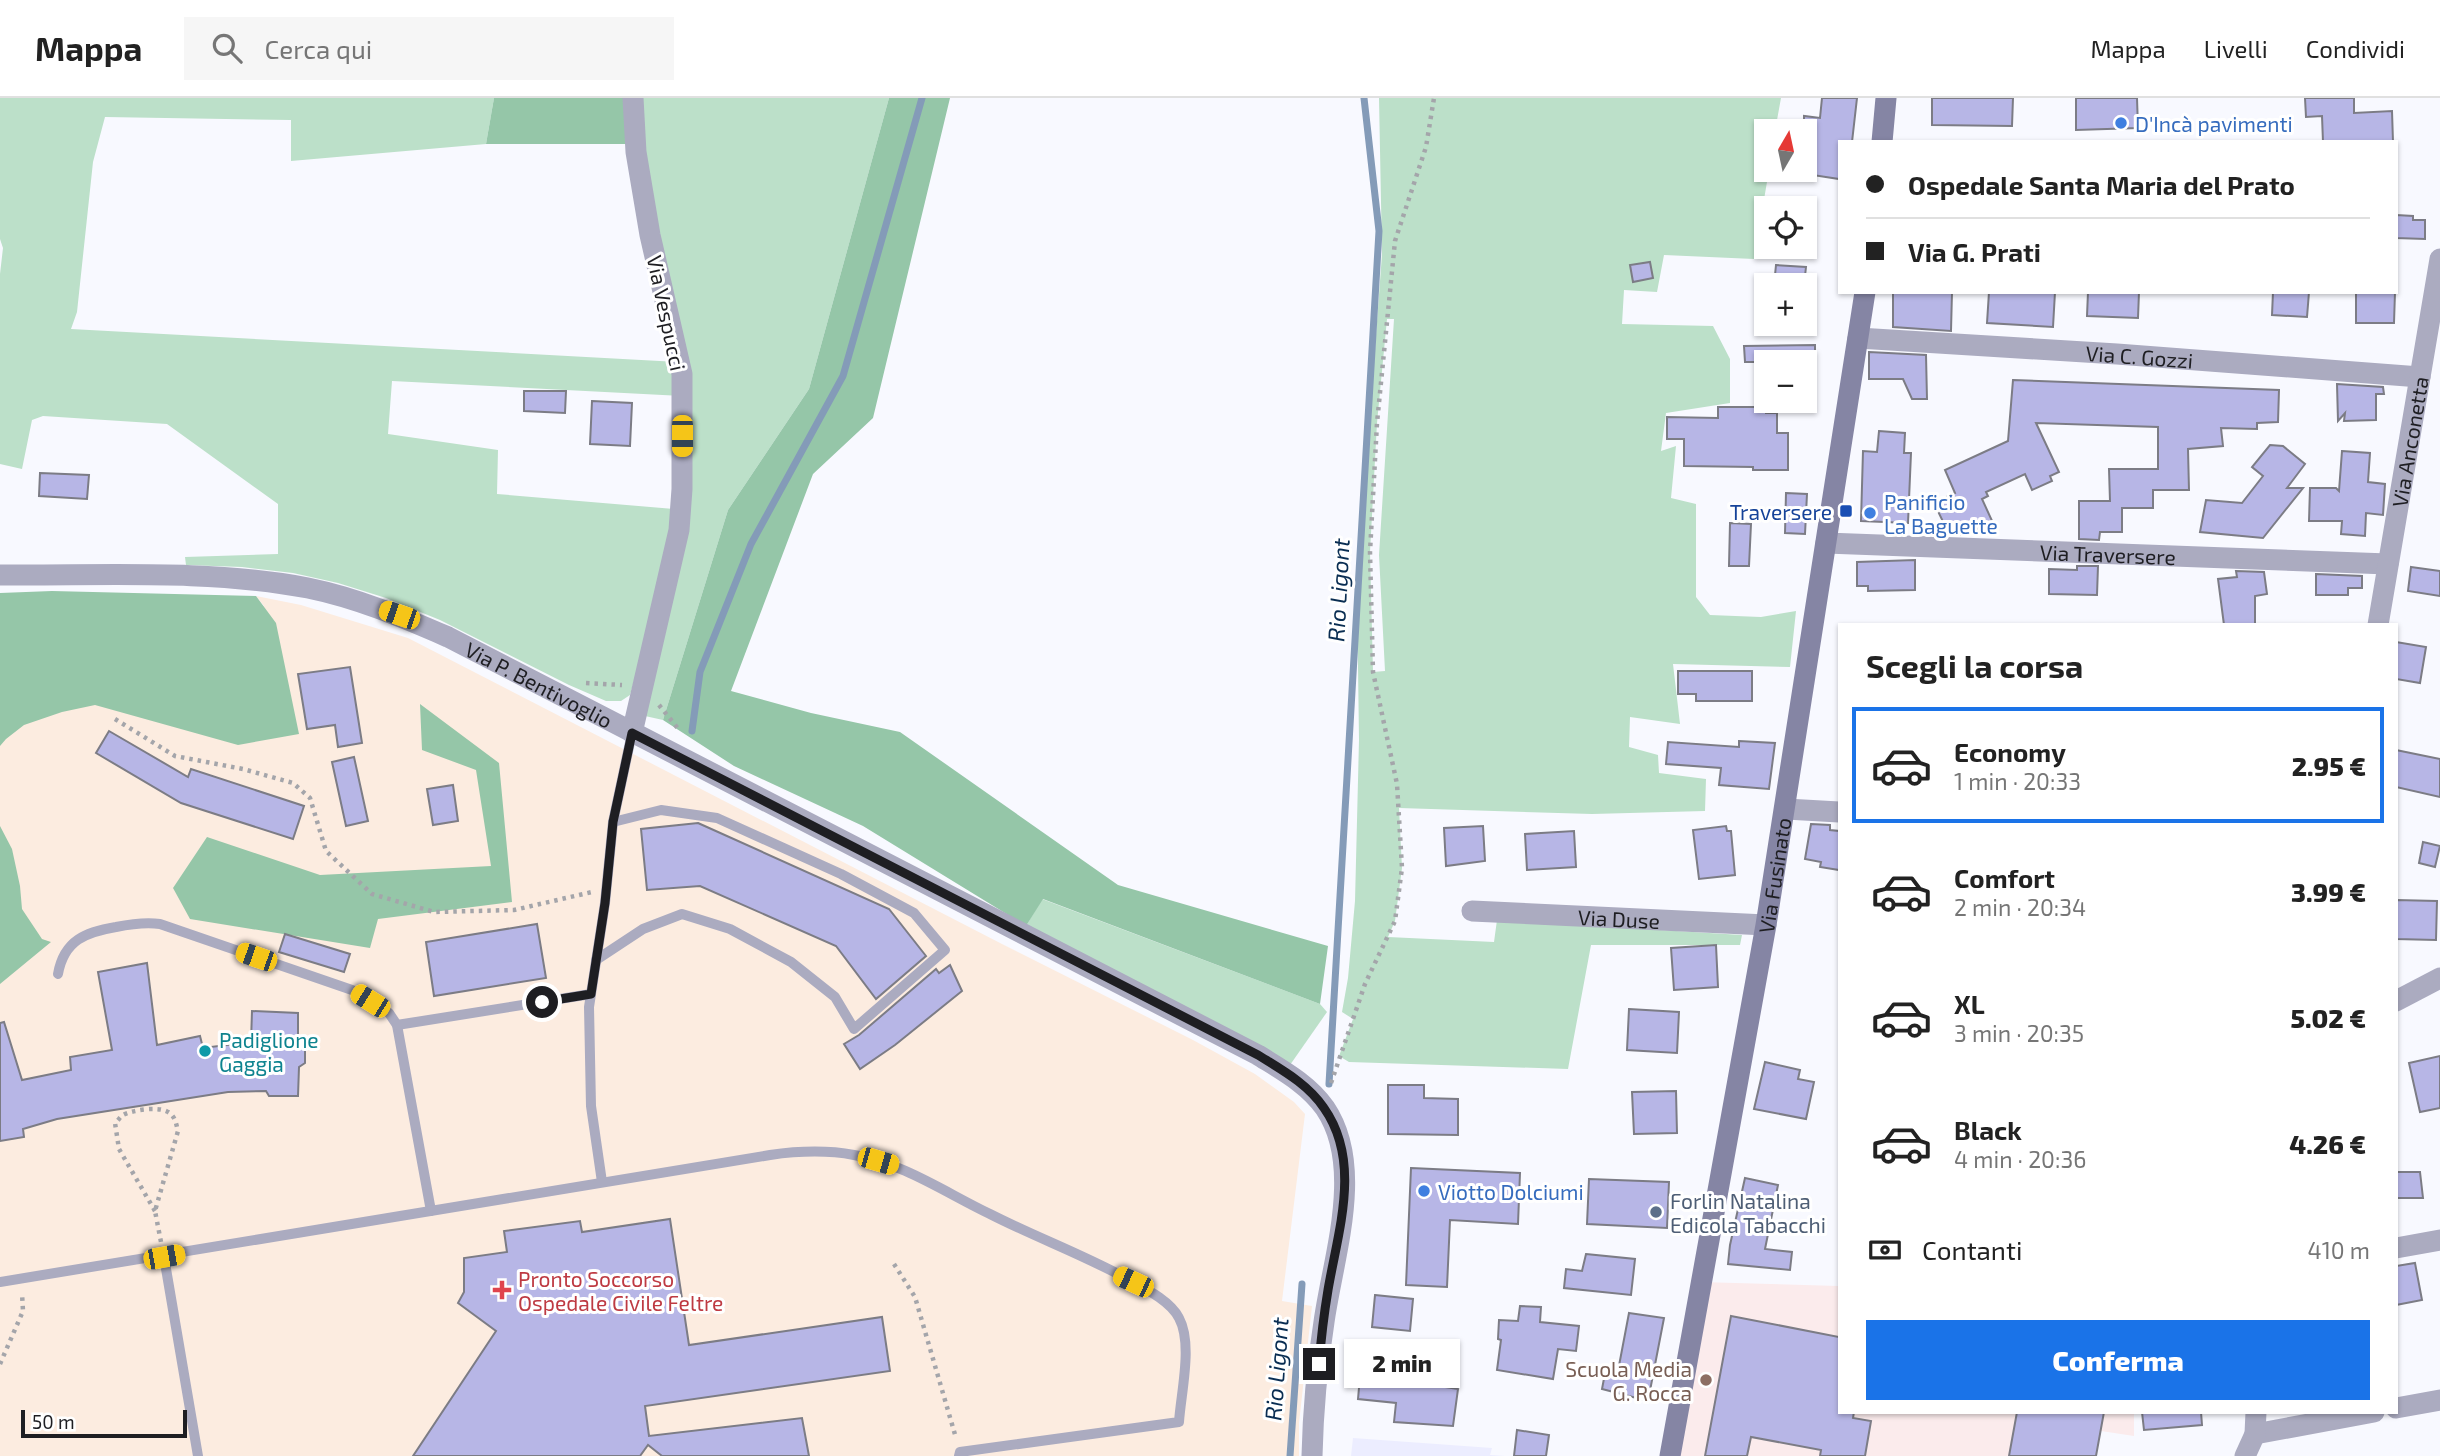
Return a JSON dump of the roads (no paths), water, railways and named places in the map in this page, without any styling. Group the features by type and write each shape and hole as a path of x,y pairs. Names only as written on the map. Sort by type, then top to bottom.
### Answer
{"main road":[{"path":"1882,140 1886,98"},
{"name":"Via Fusinato","path":"1670,1456 1786,809 1865,294"}],"street":[{"name":"Via Vespucci","path":"632,733 679,530 682,489 682,374 648,223 636,152 633,98"},
{"name":"Via Anconetta","path":"2378,623 2440,263"},
{"name":"Via C. Gozzi","path":"1858,338 2420,377"},
{"name":"Via Traversere","path":"1826,543 2389,564"},
{"name":"Via P. Bentivoglio","path":"0,575 205,577 268,582 343,597 399,615 448,637 1258,1055 1300,1082 1325,1109 1342,1150 1345,1184 1322,1337 1312,1456"},
{"path":"1786,809 1838,812"},
{"name":"Via Duse","path":"1472,911 1766,925"},
{"path":"2398,1000 2440,978"},
{"path":"2398,1248 2440,1240"},
{"path":"2398,1408 2440,1400"},
{"path":"2245,1456 2255,1434 2256,1414"},
{"path":"2255,1434 2363,1414"}],"lane":[{"path":"602,1182 590,1106 589,1007 607,889 613,822 632,733"},
{"path":"596,960 643,929 682,914 730,929 791,962 835,997 854,1030 946,950 914,913 841,874 717,818 662,810 613,822"},
{"path":"58,974 61,960 71,945 87,932 146,922 160,924 352,990 389,1013 397,1025 431,1211"},
{"path":"397,1025 591,994"},
{"path":"0,1283 801,1151 854,1154 901,1168 990,1215 1133,1282 1178,1315 1185,1332 1179,1422 959,1454"},
{"path":"164,1257 198,1456"}],"waterway":[{"path":"692,731 700,672 751,544 843,376 922,98"},
{"name":"Rio Ligont","path":"1329,1084 1379,231 1364,98"},
{"name":"Rio Ligont","path":"1290,1456 1302,1284"}],"place":[{"name":"D'Incà pavimenti","path":"2121,123"},
{"name":"Traversere","path":"1846,511"},
{"name":"Panificio La Baguette","path":"1870,513"},
{"name":"Padiglione Gaggia","path":"205,1051"},
{"name":"Viotto Dolciumi","path":"1424,1191"},
{"name":"Forlin Natalina Edicola Tabacchi","path":"1656,1212"},
{"name":"Pronto Soccorso Ospedale Civile Feltre","path":"502,1290"},
{"name":"Scuola Media G. Rocca","path":"1706,1380"}]}
